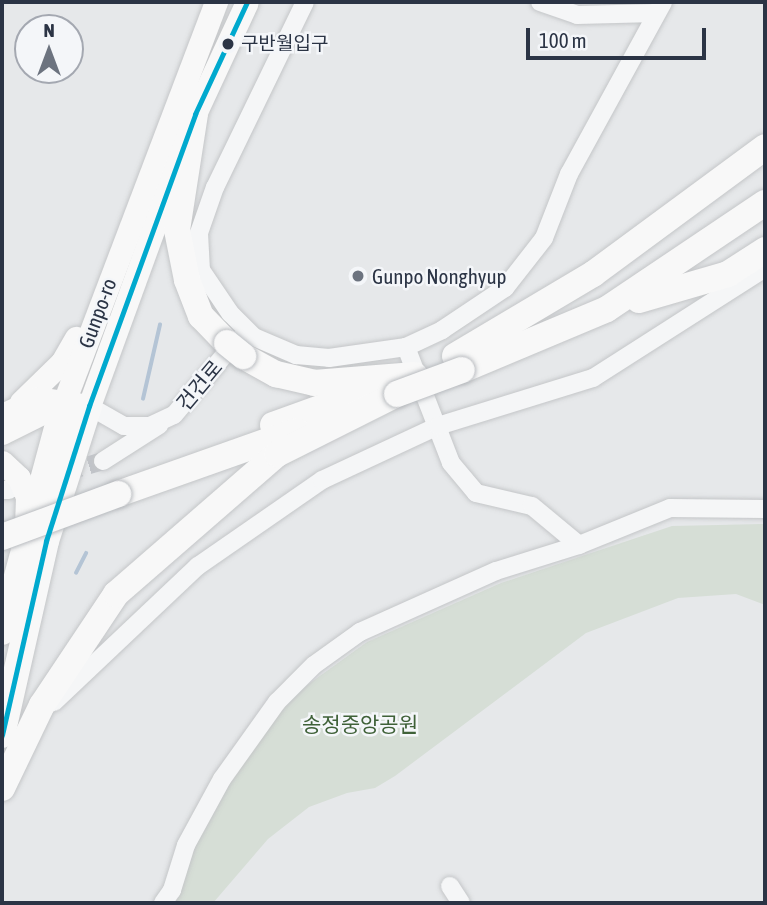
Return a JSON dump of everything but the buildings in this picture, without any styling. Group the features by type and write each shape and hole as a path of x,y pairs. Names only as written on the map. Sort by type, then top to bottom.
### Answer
{"highway":[{"path":"195,114 177,230 187,280 201,316 276,374 314,383 365,380 401,384"},
{"path":"459,363 593,274 765,147"},
{"path":"607,309 765,204"},
{"path":"2,521 113,479 401,384 607,309 728,274 765,250"},
{"path":"2,788 35,721 79,644 116,594 277,454 401,384"},
{"name":"Gunpo-ro","path":"2,632 14,536 77,404"},
{"name":"Gunpo-ro","path":"2,735 77,404"},
{"path":"14,536 113,479"}],"main road":[{"name":"Gunpo-ro","path":"77,404 92,325 216,2"},
{"name":"Gunpo-ro","path":"77,404 195,114 247,3"},
{"path":"10,409 62,362 82,326 92,325"},
{"path":"10,409 38,398 77,404"},
{"path":"2,433 77,404"},
{"path":"2,462 19,478 27,498 14,536"}],"street":[{"path":"304,2 215,187 199,233 201,270 239,343 296,355 329,358 406,347 442,330 505,288 544,238 569,174 659,8"},
{"path":"540,2 577,15 659,8"},
{"path":"35,721 198,566 322,480 438,426 593,378 765,268"},
{"name":"건건로","path":"77,404 124,426 150,426 174,415 239,343"},
{"path":"406,347 451,463 476,493 532,506 579,545"},
{"path":"113,479 174,415"},
{"path":"163,903 172,890 186,845 222,779 277,702 314,664 360,632 459,587 579,545 670,508 765,509"},
{"path":"450,886 461,903"}],"green space":[{"name":"송정중앙공원","path":"765,524 765,605 736,594 678,598 586,633 395,776 375,788 347,793 309,807 268,839 213,903 171,903 191,847 225,783 281,704 367,642 501,583 672,526"}],"waterway":[{"path":"143,399 160,325"},
{"path":"76,573 86,553"}],"tunnel":[{"path":"63,473 103,461"}],"transit line":[{"path":"2,735 46,541 89,406 195,114 247,2"}],"place":[{"name":"구반월입구","path":"228,44"},
{"name":"Gunpo Nonghyup","path":"358,276"}]}
